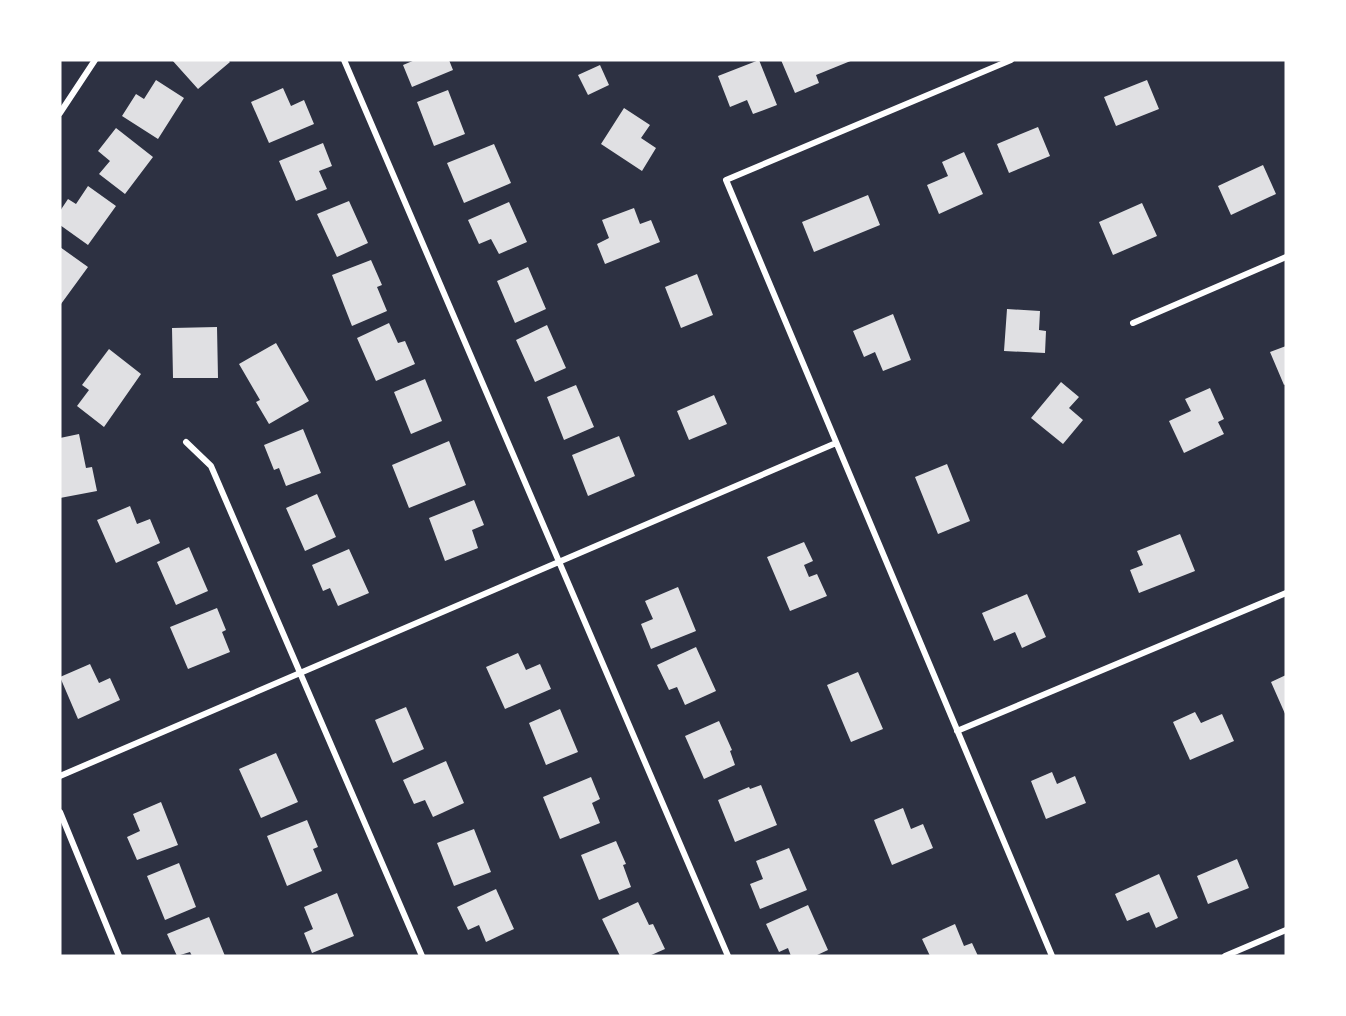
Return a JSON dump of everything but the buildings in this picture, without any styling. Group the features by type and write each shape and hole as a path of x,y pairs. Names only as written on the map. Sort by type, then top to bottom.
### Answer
{"street":[{"path":"60,113 95,60"},
{"path":"344,60 561,561 728,956"},
{"path":"1011,60 726,180 1052,956"},
{"path":"1133,322 1286,257"},
{"path":"186,442 212,466 422,956"},
{"path":"60,776 836,443"},
{"path":"957,731 1286,593"},
{"path":"60,812 119,956"},
{"path":"1226,956 1286,930"}]}
